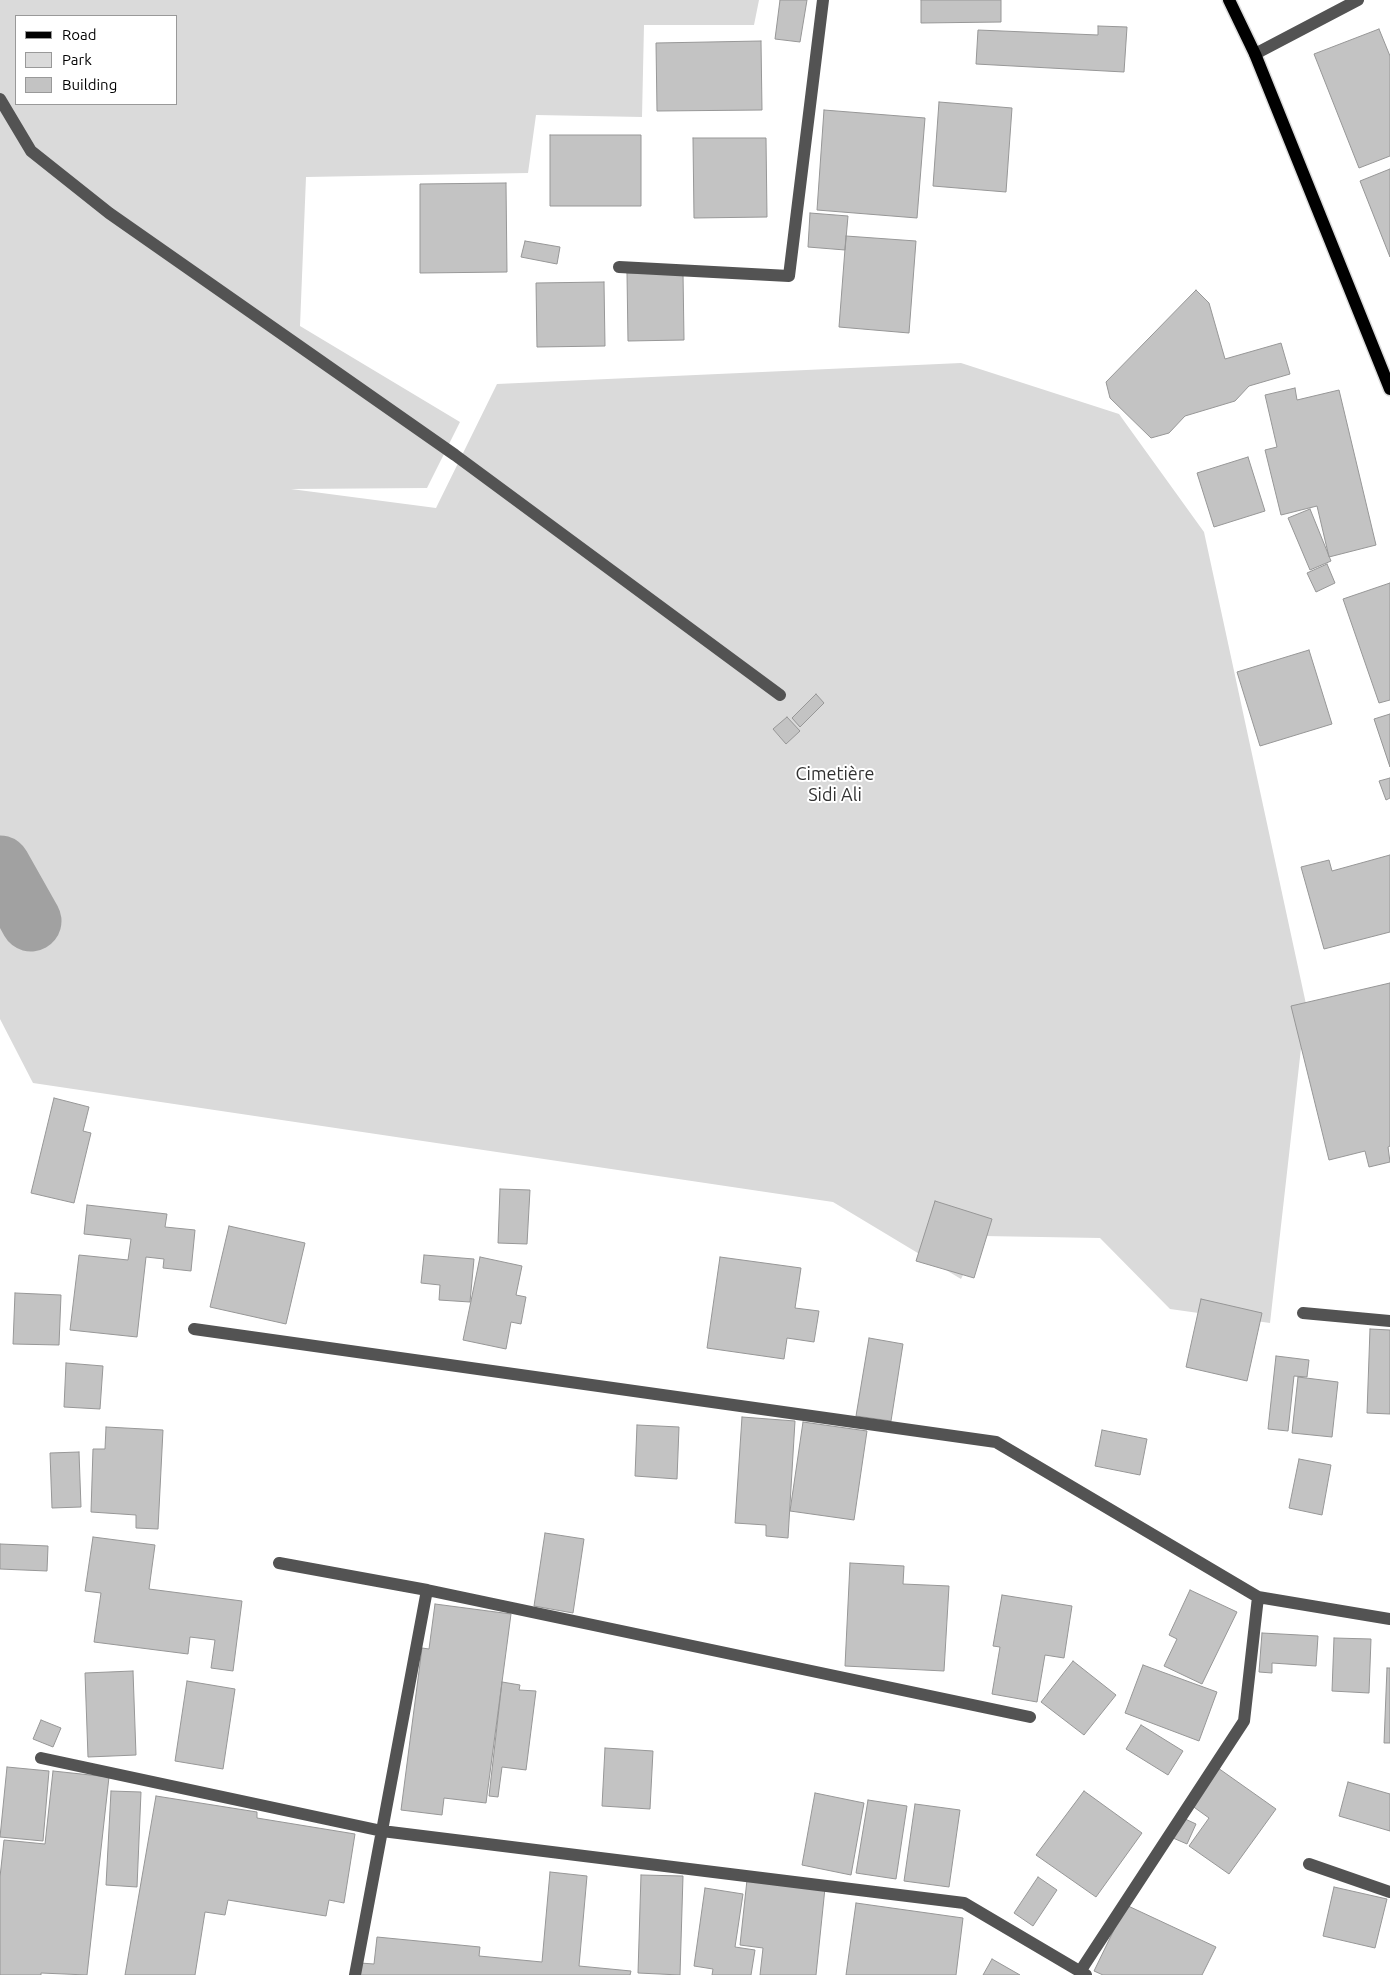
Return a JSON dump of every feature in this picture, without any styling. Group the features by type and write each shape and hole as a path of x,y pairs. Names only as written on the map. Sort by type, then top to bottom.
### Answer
{"main road":[{"path":"1229,0 1255,54 1390,389"}],"street":[{"path":"619,267 789,276 823,0"},
{"path":"1255,54 1358,0"},
{"path":"0,99 31,151 109,213 455,455 780,695"},
{"path":"1303,1313 1390,1321"},
{"path":"194,1329 996,1442 1258,1598 1390,1619"},
{"path":"279,1563 427,1590 1030,1717"},
{"path":"355,1975 427,1590"},
{"path":"41,1758 382,1830 964,1903 1084,1973 1244,1721 1258,1598"},
{"path":"1309,1864 1390,1892"}],"green space":[{"name":"Cimetière Sidi Ali","path":"0,0 759,0 754,25 644,25 642,117 536,115 528,173 306,177 300,326 460,422 427,488 291,489 436,508 497,384 961,363 1119,414 1204,532 1306,1004 1270,1323 1170,1309 1100,1238 983,1236 961,1279 833,1202 33,1083 0,1019"}],"building":[{"path":"780,0 807,0 800,42 775,39"},
{"path":"921,0 1001,0 1001,22 921,23"},
{"path":"1098,26 1127,27 1124,72 976,64 978,30 1098,35"},
{"path":"1379,29 1390,56 1390,156 1359,168 1314,54"},
{"path":"761,41 762,110 657,111 656,43"},
{"path":"939,102 1012,108 1006,192 933,186"},
{"path":"824,110 925,118 917,218 817,210"},
{"path":"550,135 641,135 641,206 550,206"},
{"path":"693,138 766,138 767,217 694,218"},
{"path":"1390,169 1390,257 1360,181"},
{"path":"506,183 507,272 420,273 420,184"},
{"path":"810,213 848,216 845,250 808,247"},
{"path":"846,236 916,241 909,333 839,327"},
{"path":"525,241 560,247 557,264 521,257"},
{"path":"627,273 683,273 684,340 628,341"},
{"path":"604,282 605,346 537,347 536,283"},
{"path":"1196,290 1209,303 1225,359 1281,343 1290,374 1249,386 1235,401 1185,416 1169,433 1151,438 1110,398 1106,382"},
{"path":"1295,388 1297,400 1339,390 1376,545 1329,557 1317,506 1281,515 1265,450 1277,447 1265,395"},
{"path":"1248,457 1265,511 1214,527 1197,473"},
{"path":"1310,509 1331,561 1310,570 1288,518"},
{"path":"1327,564 1335,583 1316,592 1307,573"},
{"path":"1390,583 1390,700 1379,703 1343,599"},
{"path":"1309,650 1332,724 1260,746 1237,672"},
{"path":"816,694 824,703 800,727 792,718"},
{"path":"1390,714 1390,767 1374,719"},
{"path":"787,717 800,731 786,744 773,729"},
{"path":"1390,778 1390,798 1386,800 1379,781"},
{"path":"1390,855 1390,932 1324,949 1301,867 1329,860 1332,871"},
{"path":"1390,983 1390,1146 1388,1147 1390,1162 1369,1167 1365,1151 1329,1160 1291,1006"},
{"path":"54,1098 89,1107 83,1131 91,1133 74,1203 31,1193"},
{"path":"500,1189 530,1190 527,1244 498,1243"},
{"path":"935,1201 992,1219 974,1278 916,1261"},
{"path":"87,1205 167,1214 165,1227 195,1230 191,1271 163,1268 164,1259 146,1257 137,1337 70,1330 79,1255 128,1260 131,1239 84,1234"},
{"path":"229,1226 305,1243 286,1324 210,1307"},
{"path":"424,1255 474,1259 470,1302 439,1300 440,1285 421,1283"},
{"path":"480,1257 522,1266 516,1295 526,1297 521,1324 511,1322 506,1349 463,1340"},
{"path":"720,1257 801,1268 795,1308 819,1311 814,1342 787,1338 784,1359 707,1348"},
{"path":"15,1293 61,1295 59,1345 13,1344"},
{"path":"1201,1299 1262,1313 1247,1381 1186,1367"},
{"path":"1370,1329 1390,1330 1390,1414 1367,1413"},
{"path":"869,1338 903,1344 891,1421 856,1416"},
{"path":"1276,1356 1309,1360 1307,1377 1294,1376 1288,1431 1268,1429"},
{"path":"66,1363 103,1366 100,1409 64,1407"},
{"path":"1298,1377 1338,1382 1332,1437 1292,1433"},
{"path":"742,1417 795,1421 788,1538 766,1536 766,1525 735,1523"},
{"path":"803,1422 867,1431 854,1520 790,1511"},
{"path":"637,1425 679,1427 677,1479 635,1476"},
{"path":"106,1427 163,1430 158,1529 136,1528 136,1515 91,1512 93,1449 105,1449"},
{"path":"1102,1430 1147,1439 1140,1475 1095,1466"},
{"path":"79,1452 81,1507 52,1508 50,1453"},
{"path":"1299,1459 1331,1465 1322,1515 1289,1508"},
{"path":"545,1533 584,1539 573,1613 534,1606"},
{"path":"93,1537 155,1545 149,1589 242,1601 233,1671 211,1668 215,1640 190,1637 188,1654 94,1642 101,1593 85,1591"},
{"path":"0,1544 48,1546 47,1571 0,1569"},
{"path":"850,1563 904,1566 903,1584 949,1586 944,1671 845,1666"},
{"path":"1190,1590 1237,1612 1202,1684 1164,1666 1177,1639 1169,1635"},
{"path":"1002,1595 1072,1606 1064,1658 1045,1655 1037,1702 992,1694 1000,1647 993,1646"},
{"path":"435,1604 511,1614 486,1803 444,1798 442,1815 401,1810 422,1648 429,1649"},
{"path":"1262,1633 1318,1636 1316,1666 1272,1663 1272,1673 1259,1672"},
{"path":"1334,1638 1371,1639 1369,1693 1332,1691"},
{"path":"1073,1661 1116,1695 1084,1735 1041,1702"},
{"path":"1143,1665 1217,1692 1199,1741 1125,1713"},
{"path":"1387,1668 1390,1668 1390,1743 1384,1743"},
{"path":"133,1671 136,1755 88,1757 85,1673"},
{"path":"187,1681 235,1689 223,1769 175,1761"},
{"path":"502,1682 520,1685 519,1690 536,1691 526,1770 502,1767 498,1797 489,1796"},
{"path":"41,1720 61,1728 53,1747 33,1739"},
{"path":"1141,1725 1183,1751 1168,1775 1126,1749"},
{"path":"605,1748 653,1751 650,1809 602,1806"},
{"path":"7,1767 49,1771 43,1841 0,1837"},
{"path":"1218,1768 1276,1809 1229,1874 1189,1846 1209,1818 1191,1805"},
{"path":"53,1771 109,1777 87,1975 41,1973 41,1975 0,1975 0,1877 4,1840 45,1844"},
{"path":"1348,1782 1390,1794 1390,1831 1339,1816"},
{"path":"111,1791 141,1792 137,1887 106,1885"},
{"path":"1084,1791 1142,1833 1096,1897 1036,1855"},
{"path":"815,1793 864,1803 851,1875 802,1865"},
{"path":"156,1796 257,1812 257,1818 355,1834 344,1903 329,1900 326,1916 228,1900 225,1915 205,1912 195,1975 125,1975"},
{"path":"868,1800 907,1806 896,1879 856,1873"},
{"path":"915,1804 960,1810 949,1887 904,1881"},
{"path":"1183,1818 1196,1824 1187,1844 1173,1838"},
{"path":"550,1872 587,1876 579,1966 631,1971 630,1975 359,1975 360,1963 374,1964 377,1937 480,1947 479,1956 542,1962"},
{"path":"641,1875 683,1876 680,1975 638,1973"},
{"path":"1038,1877 1057,1890 1033,1926 1014,1913"},
{"path":"747,1880 825,1888 816,1975 760,1975 763,1948 740,1945"},
{"path":"1334,1887 1387,1899 1375,1948 1323,1936"},
{"path":"705,1888 743,1894 735,1947 755,1950 751,1975 712,1975 713,1969 694,1966"},
{"path":"856,1903 963,1918 956,1975 846,1975"},
{"path":"1126,1905 1216,1947 1202,1975 1103,1975 1094,1971"},
{"path":"992,1959 1020,1975 983,1975"}],"waterway":[{"path":"0,866 31,921"}]}
